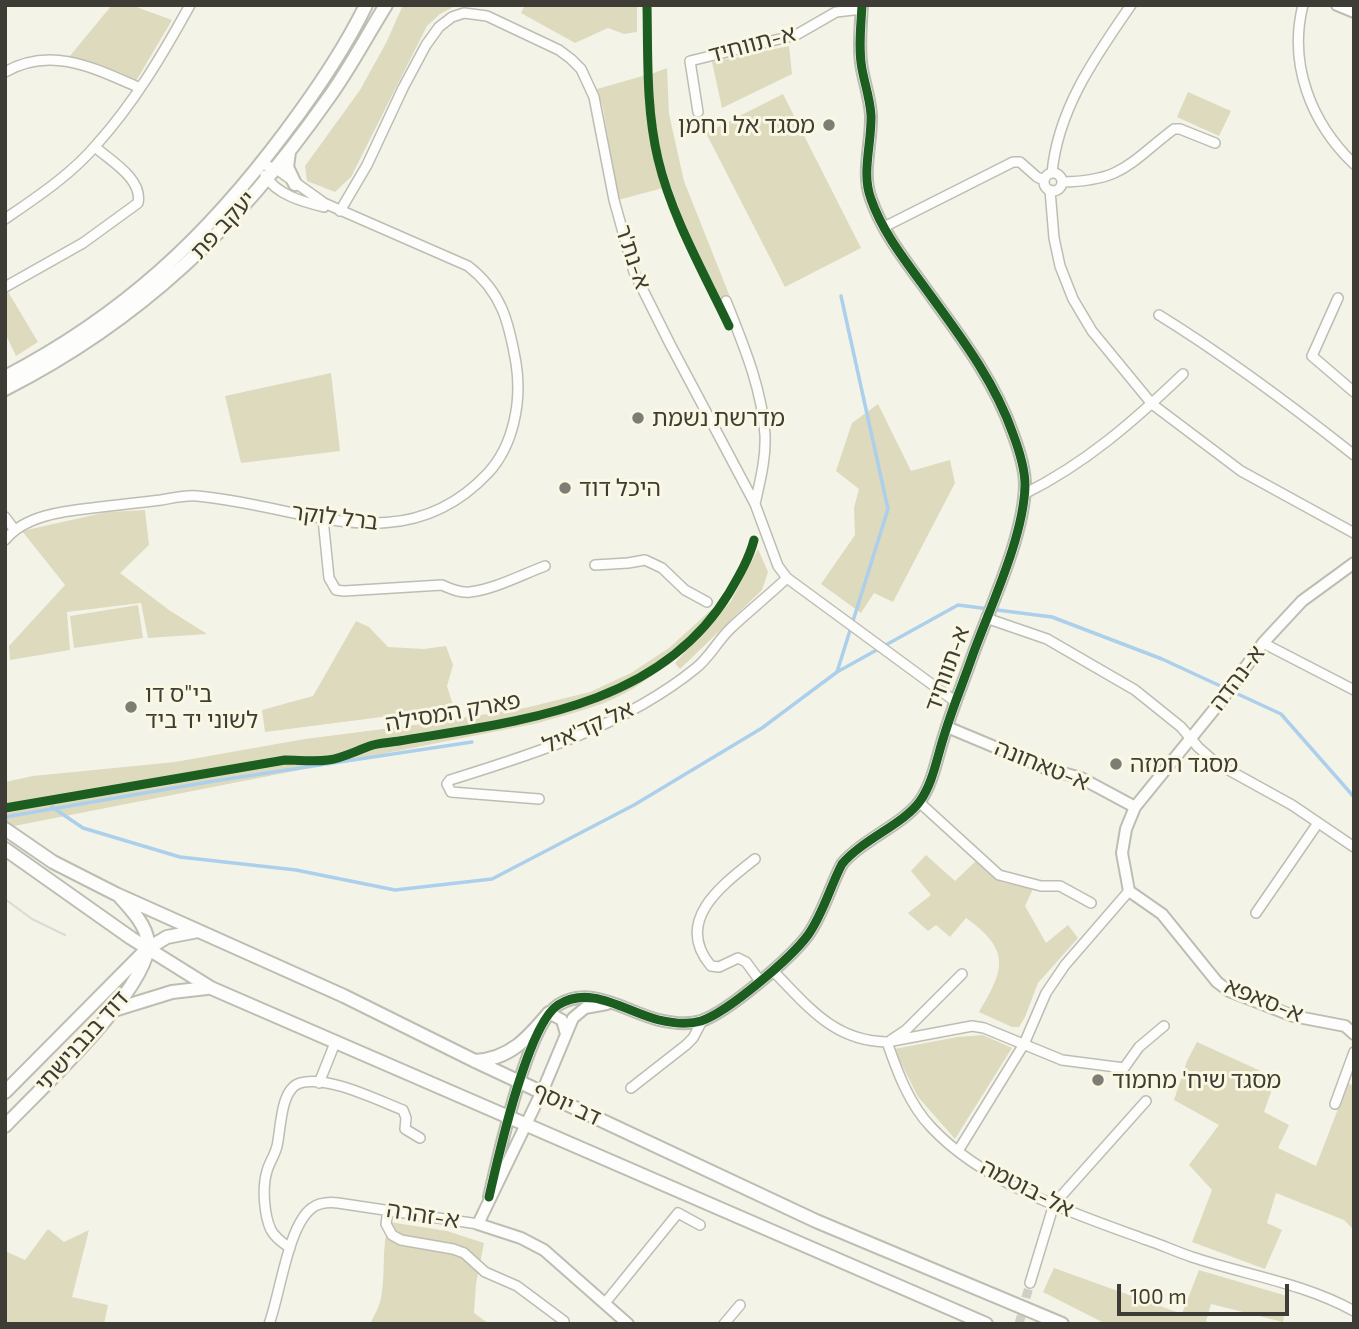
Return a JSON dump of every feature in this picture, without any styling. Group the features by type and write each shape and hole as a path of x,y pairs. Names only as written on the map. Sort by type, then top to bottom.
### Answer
{"main road":[{"name":"יעקב פת","path":"5,377 84,330 158,275 193,241 260,164 327,74 366,5"},
{"name":"יעקב פת","path":"5,389 94,338 155,292 202,250 290,150 329,98 386,5"},
{"path":"290,150 287,167 295,184"},
{"name":"דב יוסף","path":"5,829 53,862 116,894 344,996 475,1061 817,1221 1062,1324"},
{"name":"דב יוסף","path":"5,849 148,949 211,988 986,1324"},
{"path":"116,894 141,924 148,949"},
{"name":"דוד בנבנישתי","path":"5,1092 148,949 167,937 202,931"},
{"name":"דוד בנבנישתי","path":"5,1126 116,1009 137,976 148,949"},
{"path":"116,1009 172,992 211,988"},
{"path":"475,1061 495,1058 512,1051 549,1013"}],"street":[{"path":"5,219 45,191 95,147 140,88 190,5"},
{"path":"1044,180 1052,173 1058,138 1070,105 1094,59 1131,5"},
{"path":"1303,5 1299,21 1300,64 1307,96 1326,132 1354,164"},
{"path":"1337,5 1354,12"},
{"name":"א-תווחיד","path":"698,112 690,61 796,35 836,12 862,7 862,68 869,91 871,119 867,188 899,253 962,339 999,399 1020,454 1025,482 1014,542 947,727 928,788 908,813 851,854 842,864 807,936 784,961 717,1013 702,1021"},
{"name":"א-נת'ר","path":"340,211 367,165 425,45 439,27 452,17 464,13 487,16 559,50 571,59 581,69 594,97 614,200 634,272 755,504 778,566 787,578 956,702"},
{"path":"5,72 27,62 57,59 88,65 140,88"},
{"path":"1062,182 1103,179 1122,170 1174,129 1215,143"},
{"path":"5,287 83,243 138,203 140,193 134,181 95,147"},
{"path":"884,227 1013,162 1020,162 1044,180"},
{"path":"260,164 267,179"},
{"name":"ברל לוקר","path":"14,529 69,510 193,496 230,500 323,519 380,524 406,521 423,517 457,500 479,482 500,456 514,421 517,367 498,299 487,283 468,266 340,211 311,196 275,168 260,164"},
{"path":"1052,173 1060,177 1062,182"},
{"name":"ברל לוקר","path":"267,179 301,201 340,211"},
{"path":"1044,180 1045,186 1050,190 1058,189 1062,182"},
{"path":"1050,190 1054,238 1069,290 1092,331 1152,404 1241,471 1354,533"},
{"path":"1338,298 1312,356 1354,392"},
{"path":"726,301 751,361 765,435 763,470 755,504"},
{"path":"1159,315 1212,348 1299,410 1354,455"},
{"path":"1024,494 1067,471 1129,425 1182,374"},
{"path":"5,517 14,529 5,540"},
{"path":"323,519 329,578 336,590 442,585 468,592 499,584 545,566"},
{"path":"596,565 645,560 662,568 685,590 707,602"},
{"name":"א-נהדה","path":"1135,807 1221,701 1263,643 1302,601 1354,563"},
{"name":"אל קד'איל","path":"539,799 451,792 447,784 450,780 510,761 601,726 671,686 699,666 730,628 787,578"},
{"path":"986,618 1047,639 1087,660 1135,690 1181,727 1216,763 1292,805 1354,847"},
{"path":"1263,643 1354,690"},
{"name":"א-טאחונה","path":"947,727 1045,768 1081,778 1135,807"},
{"path":"919,802 999,875 1041,886 1060,886 1091,903"},
{"path":"958,1151 1024,1044 1046,993 1065,965 1129,891 1122,853 1126,829 1135,807"},
{"path":"1256,913 1318,823"},
{"path":"755,859 710,899 700,920 697,939 701,951 711,965 716,968 738,958 746,962 760,981"},
{"name":"א-סאפא","path":"1129,891 1162,914 1217,982 1229,991 1293,1016 1345,1026 1354,1034"},
{"path":"773,971 830,1027 860,1039 887,1042 972,1026 984,1028 1062,1060 1124,1068 1139,1048 1164,1026"},
{"path":"887,1042 906,1030 962,974"},
{"path":"510,1119 537,1034 549,1013 560,1003 581,997 594,997 659,1020 674,1023 702,1021"},
{"path":"542,1092 576,1015 584,1008 613,1004"},
{"path":"549,1013 562,1020 566,1034"},
{"path":"631,1088 686,1045 702,1021"},
{"path":"319,1083 335,1042"},
{"name":"אל-בוטמה","path":"887,1042 898,1075 929,1126 958,1151 990,1172 1054,1204 1192,1257 1324,1296 1354,1311"},
{"path":"1335,1104 1354,1052"},
{"path":"290,1248 278,1240 271,1230 266,1213 266,1173 277,1147 283,1107 293,1088 299,1083 319,1083 348,1089 403,1110 406,1118 405,1129 420,1138"},
{"name":"א-זהרה","path":"489,1197 542,1092"},
{"path":"1030,1283 1054,1204 1146,1101"},
{"name":"א-זהרה","path":"489,1197 510,1119"},
{"path":"478,1224 489,1197"},
{"name":"א-זהרה","path":"269,1324 290,1248 304,1217 311,1208 320,1203 338,1203 478,1224 521,1238 544,1250 628,1324"},
{"path":"388,1210 387,1224 392,1235 401,1240 464,1253 485,1272 517,1286 564,1321"},
{"path":"605,1303 678,1213 700,1225"},
{"path":"724,1324 740,1305"}],"shaded area":[{"path":"112,5 131,5 172,20 136,81 89,61 69,57"},
{"path":"403,5 457,5 440,14 427,26 351,177 335,192 307,181 305,166 360,90"},
{"path":"525,5 637,5 637,32 624,34 608,28 575,43 521,13"},
{"path":"789,46 792,74 722,108 712,62"},
{"path":"667,68 669,114 684,181 730,297 719,301 681,214 660,149 651,74"},
{"path":"646,75 653,140 663,188 618,200 603,108 597,89"},
{"path":"1188,92 1231,111 1219,136 1177,117"},
{"path":"783,94 861,248 785,287 706,133"},
{"path":"5,290 38,342 16,356 5,333"},
{"path":"331,373 340,451 241,463 225,396"},
{"path":"878,404 911,471 950,460 955,483 893,602 874,593 861,613 821,584 855,535 854,508 859,489 836,471 852,423"},
{"path":"145,510 149,545 120,573 169,610 207,634 148,638 141,603 67,612 70,650 10,660 9,646 65,585 22,531 107,512"},
{"path":"758,549 768,572 762,590 680,669 675,663 716,618 648,679 600,704 534,724 9,827 5,824 5,782 33,776 175,762 305,739 430,723 525,708 590,692 631,673 669,648 711,610 718,616 731,601"},
{"path":"138,605 143,638 74,648 70,616"},
{"path":"356,621 369,627 388,647 424,649 446,646 453,665 447,686 453,705 436,710 265,732 262,710 313,696"},
{"path":"926,855 955,881 977,860 1001,882 1033,889 1025,906 1046,943 1068,925 1078,938 1038,983 1019,1027 1012,1027 979,1012 994,984 999,961 997,950 981,929 966,918 950,937 936,925 928,931 908,913 931,895 911,871"},
{"path":"983,1035 1012,1048 955,1139 918,1097 894,1049"},
{"path":"1197,1042 1276,1078 1264,1112 1289,1125 1278,1148 1316,1166 1348,1083 1354,1086 1354,1230 1344,1220 1276,1193 1267,1223 1282,1230 1265,1269 1192,1242 1212,1190 1189,1165 1219,1125 1174,1100 1187,1061"},
{"path":"389,1222 447,1231 484,1243 476,1284 474,1313 489,1324 370,1324 381,1298"},
{"path":"48,1229 64,1242 89,1230 72,1297 108,1305 104,1324 5,1324 5,1251 25,1260"},
{"path":"1054,1268 1182,1314 1199,1270 1287,1296 1283,1322 1211,1304 1206,1321 1208,1324 1106,1324 1043,1292"}],"waterway":[{"path":"837,672 888,509 841,296"},
{"path":"52,807 83,828 180,857 296,870 395,890 492,879 634,805 762,728 837,672 958,605 1052,617 1162,659 1281,714 1354,797"},
{"path":"5,817 214,781 472,742"}],"tunnel":[{"path":"1019,1324 1030,1283"}],"tram line":[{"path":"5,899 32,919 65,935"}],"cycle path":[{"path":"647,5 650,102 658,159 671,203 729,326"},
{"path":"489,1197 525,1064 535,1038 547,1017 558,1005 583,997 596,998 659,1020 696,1022 713,1016 774,970 800,945 818,918 842,864 904,817 920,801 931,778 950,716 1013,549 1023,505 1025,479 1005,414 974,356 887,233 868,189 871,115 861,61 862,5"},
{"name":"פארק המסילה","path":"5,808 285,760 334,759 376,744 491,726 583,703 625,685 665,662 700,632 729,593 747,561 754,540"}],"place":[{"name":"מסגד אל רחמן","path":"829,125"},
{"name":"מדרשת נשמת","path":"638,418"},
{"name":"היכל דוד","path":"565,488"},
{"name":"בי\"ס דו לשוני יד ביד","path":"131,707"},
{"name":"מסגד חמזה","path":"1116,764"},
{"name":"מסגד שיח' מחמוד","path":"1098,1080"}]}
